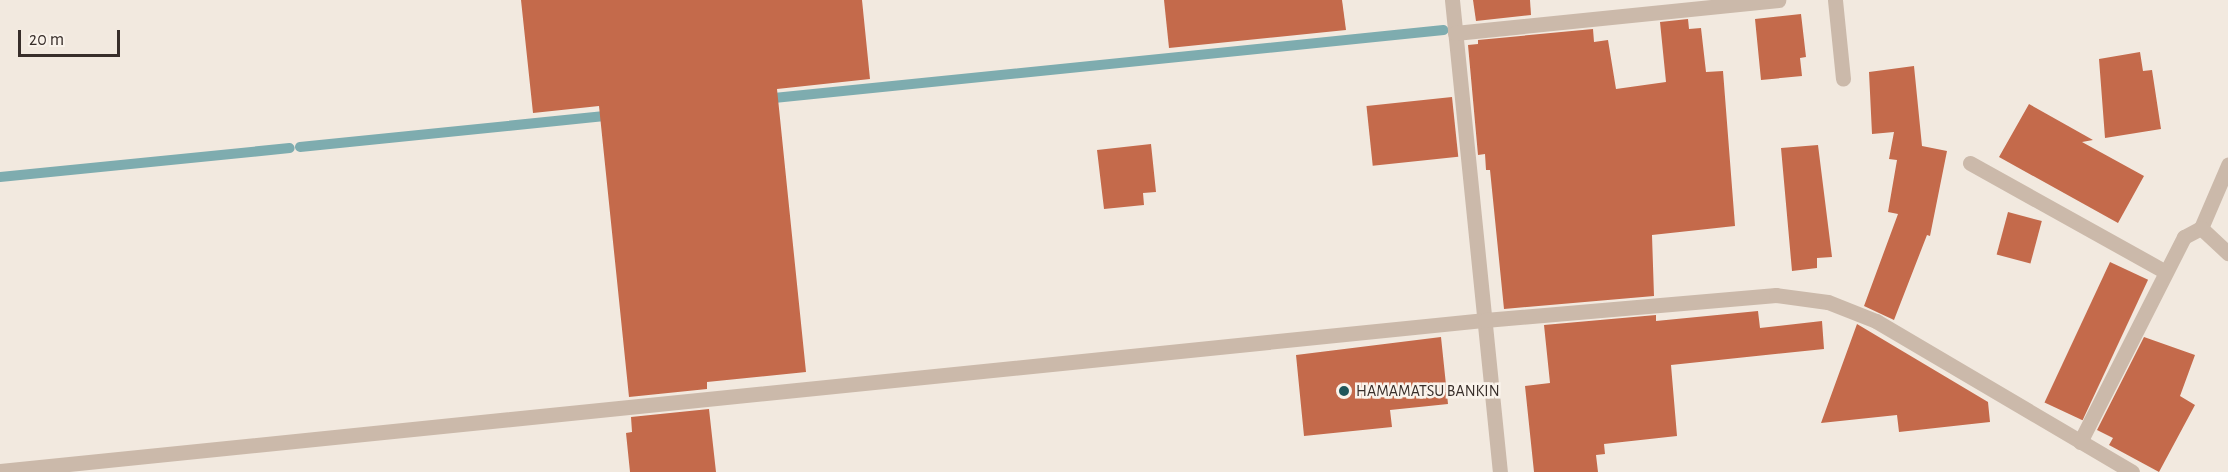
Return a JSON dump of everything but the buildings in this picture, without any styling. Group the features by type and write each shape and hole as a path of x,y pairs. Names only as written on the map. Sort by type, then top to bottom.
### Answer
{"street":[{"path":"1452,0 1500,472"},
{"path":"1455,33 1778,0"},
{"path":"1835,0 1843,79"},
{"path":"1971,163 2166,272"},
{"path":"2080,442 2184,237 2201,228 2228,165"},
{"path":"2201,228 2228,253"},
{"path":"0,471 1485,320 1776,295 1802,296 1876,321 2132,472"}],"waterway":[{"path":"764,99 1444,30"},
{"path":"300,147 614,115"},
{"path":"0,177 290,148"}],"place":[{"name":"HAMAMATSU BANKIN","path":"1344,391"}]}
